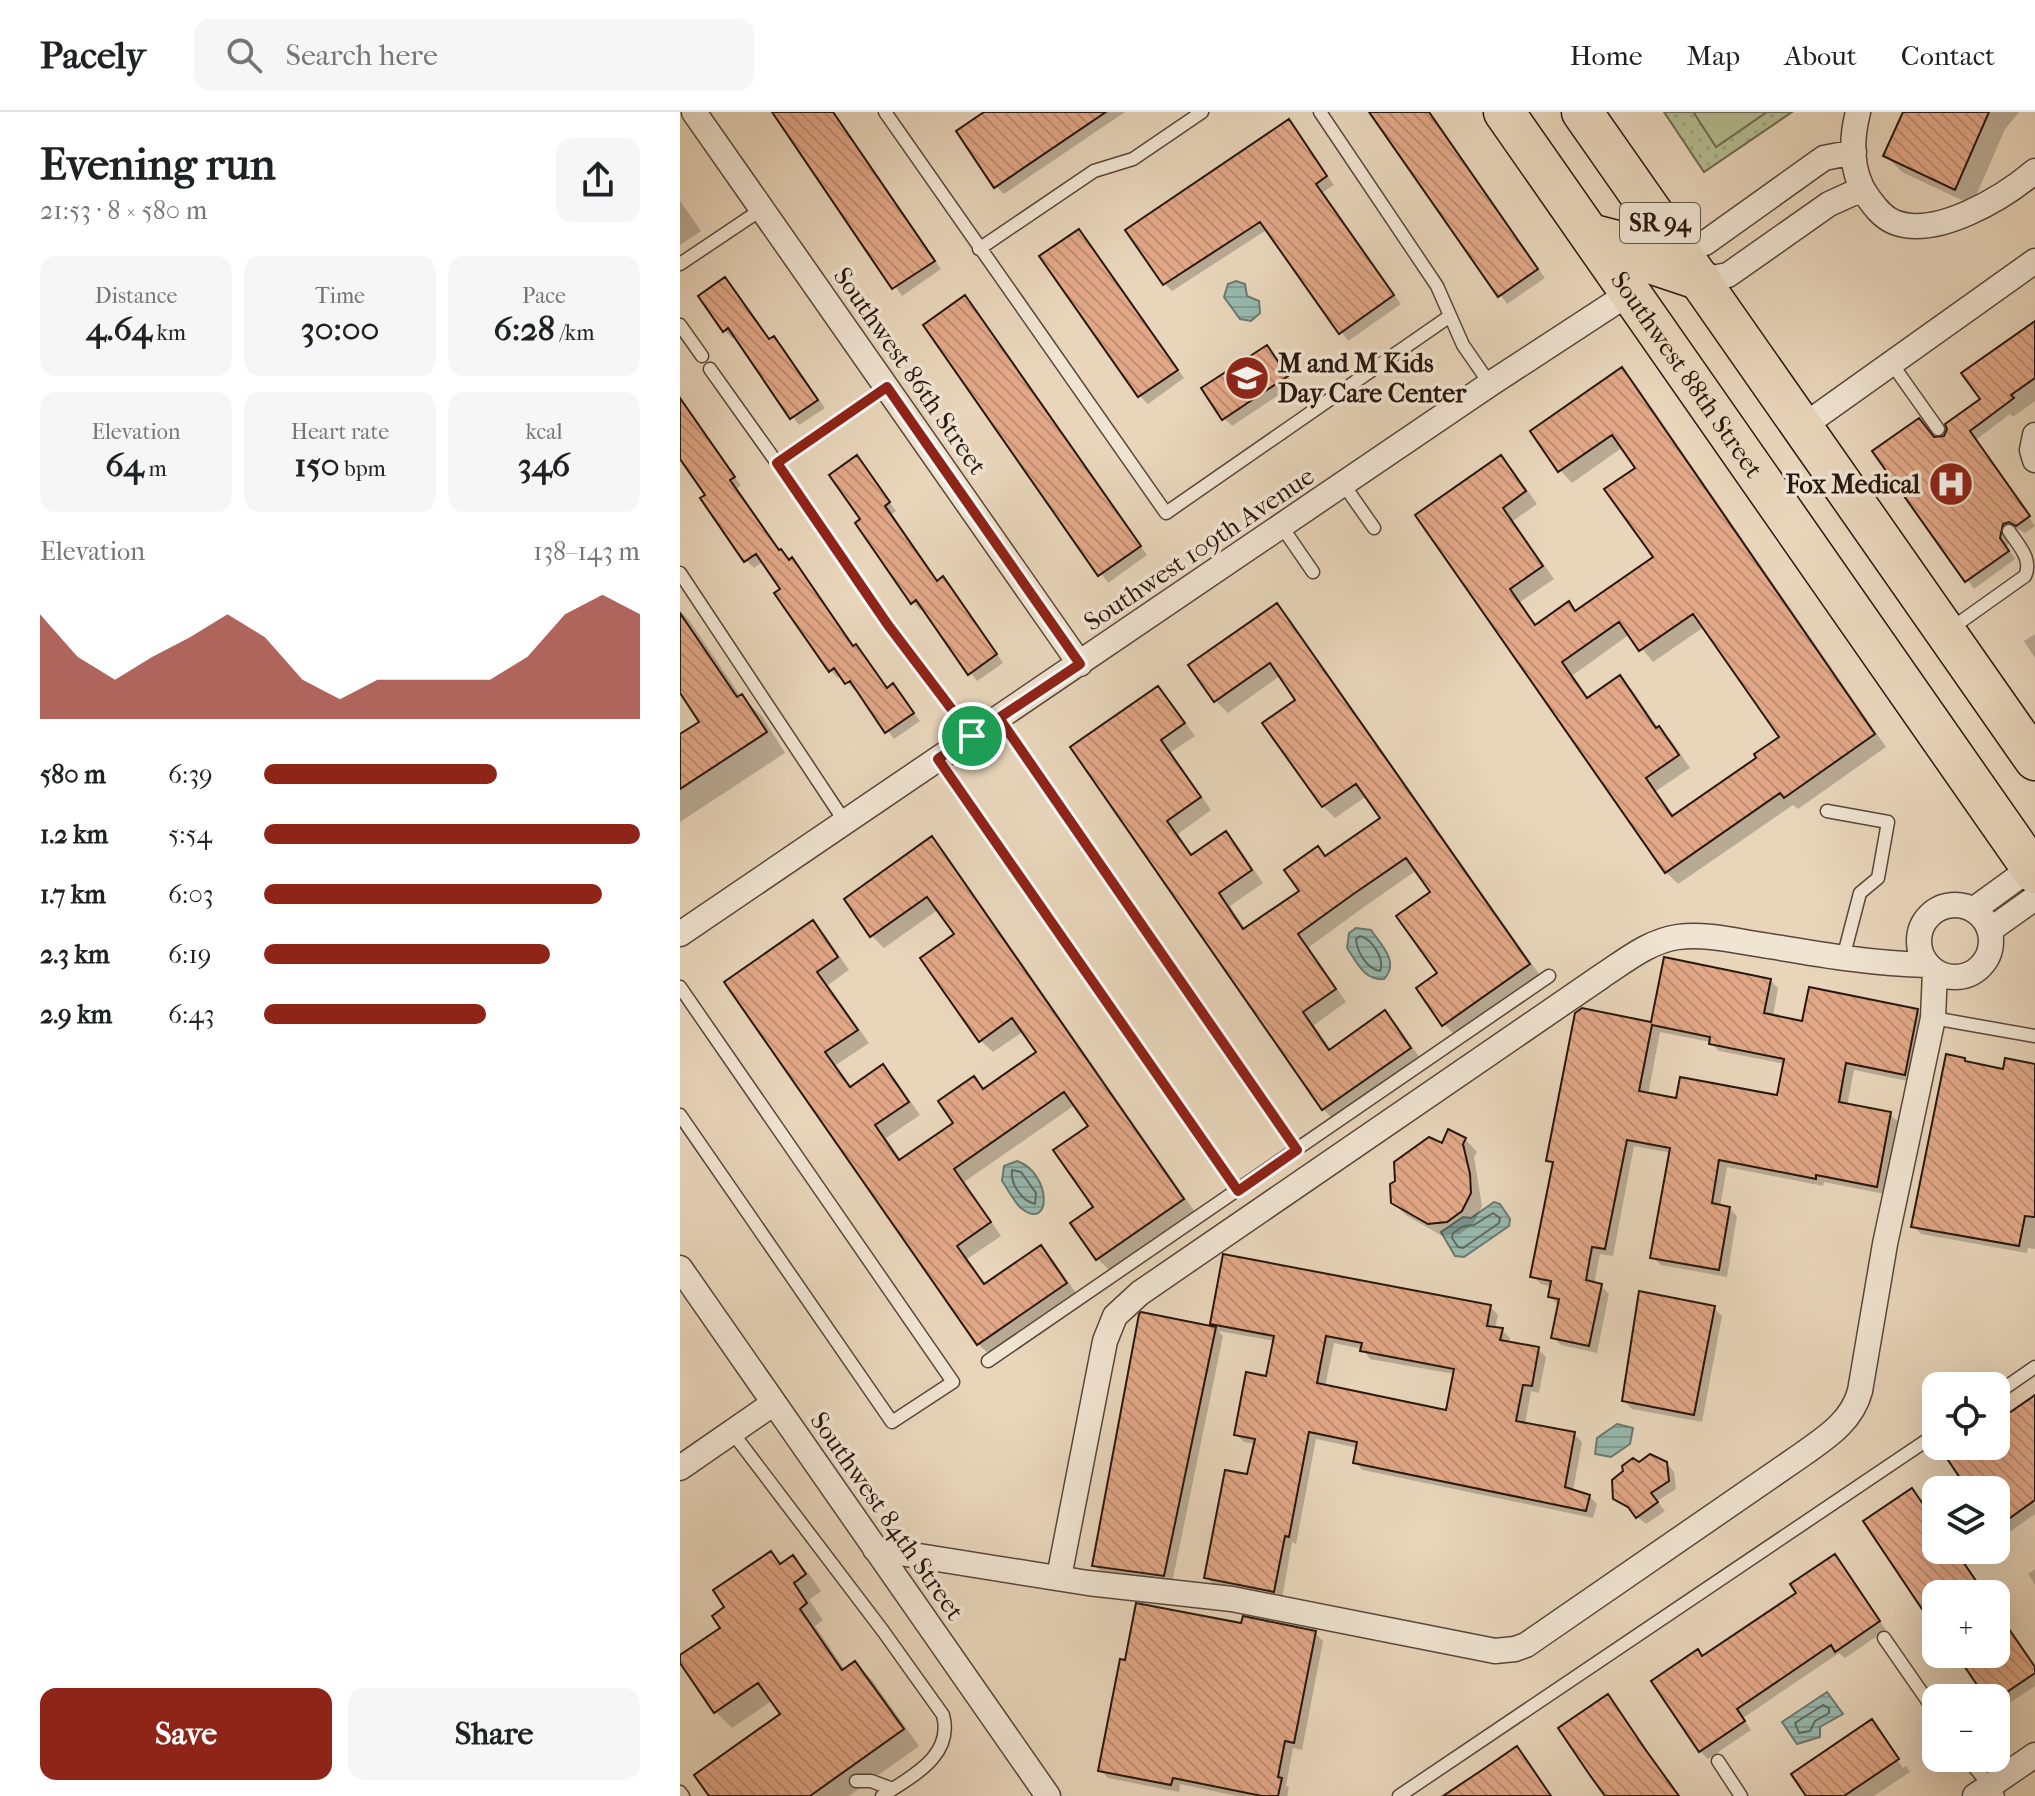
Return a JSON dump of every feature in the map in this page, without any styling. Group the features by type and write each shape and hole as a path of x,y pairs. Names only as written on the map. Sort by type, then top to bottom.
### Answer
{"main road":[{"name":"Southwest 88th Street","path":"1504,112 2034,876"},
{"name":"SR 94","path":"1582,112 2035,760"},
{"path":"1590,234 1625,243 1656,265 1701,280"},
{"path":"1631,292 1665,294 1699,307 1738,334"}],"street":[{"name":"Southwest 86th Street","path":"694,112 1080,664"},
{"path":"1858,112 1854,130 1855,171 1862,189 1891,221 1915,226 1938,224 1960,217 2035,171"},
{"path":"1675,245 1690,247 1705,243 1824,158 1854,152"},
{"path":"1701,280 1728,275 1837,200 1862,189"},
{"path":"1778,191 1799,225"},
{"path":"1802,427 2035,261"},
{"name":"Southwest 109th Avenue","path":"680,934 1490,384 1631,292"},
{"path":"1973,910 2034,876"},
{"path":"1990,930 2034,876"},
{"path":"875,1549 1059,1577 1232,1599 1495,1651 1515,1649 1550,1630 1803,1454 1840,1425 1853,1409 1860,1391 1885,1244 1933,1018 1931,968 1919,944 1920,933 1931,914 1952,905 1981,915 1990,930 1990,952 1977,971 1956,978 1931,968 1843,958 1706,936 1676,937 1653,945 1602,976 1140,1293 1115,1316 1105,1341 1059,1577"},
{"name":"Southwest 84th Street","path":"680,1268 1048,1796"},
{"path":"680,1468 774,1403"},
{"path":"1988,1792 2035,1755"}],"lane":[{"path":"885,112 1166,513 1450,316"},
{"path":"979,249 1094,171 1133,159 1202,112"},
{"path":"1320,112 1437,286 1463,345 1490,384"},
{"path":"680,264 762,209"},
{"path":"680,325 702,356"},
{"path":"1892,364 1938,429"},
{"path":"710,369 888,625 972,736"},
{"path":"777,463 887,387"},
{"path":"1344,485 1374,528"},
{"path":"1282,527 1313,572"},
{"path":"1945,633 2025,576 2028,570 2024,553 2009,531"},
{"path":"680,573 845,822"},
{"path":"999,718 1297,1150"},
{"path":"938,759 1238,1191"},
{"path":"1827,811 1888,822 1878,878 1860,893 1843,958"},
{"path":"988,1361 1549,976"},
{"path":"680,987 953,1382 892,1422 680,1115"},
{"path":"1933,1018 2035,1036"},
{"path":"2010,1384 2035,1367"},
{"path":"732,1432 943,1715 946,1727 942,1747 920,1770 888,1792 871,1781 856,1781"},
{"path":"1399,1796 1922,1443"},
{"path":"1884,1638 1922,1693"},
{"path":"1718,1761 1741,1796"},
{"path":"1976,1772 1988,1792"}],"green space":[{"path":"1664,112 1792,112 1704,172"},
{"path":"1696,112 1767,112 1716,147"}],"water":[{"path":"1236,281 1245,284 1247,296 1259,301 1260,313 1251,321 1240,319 1224,297 1228,284"},
{"path":"1356,928 1371,930 1387,954 1390,966 1384,979 1366,974 1347,948 1349,933"},
{"path":"1017,1161 1028,1167 1042,1188 1043,1207 1038,1213 1031,1214 1021,1208 1002,1181 1004,1166"},
{"path":"1494,1202 1500,1204 1510,1219 1509,1226 1464,1257 1455,1256 1441,1232 1463,1217 1471,1218"},
{"path":"1617,1424 1633,1428 1630,1444 1611,1457 1595,1454 1597,1438"},
{"path":"1827,1692 1843,1714 1820,1727 1820,1737 1797,1744 1782,1722"}],"building":[{"path":"772,112 833,112 935,261 892,289"},
{"path":"984,112 1106,112 994,188 956,131"},
{"path":"1369,112 1429,112 1538,269 1498,297"},
{"path":"1903,112 1989,112 1955,190 1883,156"},
{"path":"1289,119 1327,176 1316,184 1394,295 1339,334 1260,222 1163,285 1125,230"},
{"path":"1079,229 1178,370 1138,397 1039,256"},
{"path":"725,277 769,339 774,336 818,400 790,419 728,328 723,332 698,296"},
{"path":"965,295 1141,546 1098,576 923,325"},
{"name":"Fox Medical","path":"2035,321 2035,378 1970,431 2030,516 2016,526 2009,522 2003,524 2000,538 2009,551 1965,582 1872,451 1919,418 1934,437 1944,436 1947,429 1945,424 1980,399 1961,373"},
{"path":"1267,345 1288,376 1222,420 1201,388"},
{"path":"1622,367 1875,734 1784,798 1780,793 1665,873 1415,515 1501,455 1526,491 1503,508 1543,566 1510,589 1535,625 1569,601 1575,611 1653,557 1604,489 1635,468 1612,435 1558,472 1530,431","holes":["1693,614 1779,737 1754,754 1756,758 1672,816 1646,778 1679,755 1659,726 1656,728 1620,675 1587,698 1562,662 1619,622 1639,651"]},
{"path":"680,398 735,477 730,480 779,550 789,560 792,557 853,646 856,644 887,688 893,683 914,713 885,733 850,681 845,684 834,668 829,672 774,593 780,589 756,554 744,562 700,498 705,495 680,459"},
{"path":"857,455 890,502 885,506 937,581 943,576 997,654 968,675 916,600 911,604 855,523 860,519 829,475"},
{"path":"1277,603 1530,964 1442,1026 1416,988 1437,973 1396,916 1430,892 1406,858 1352,895 1298,934 1336,989 1303,1012 1329,1050 1385,1010 1411,1048 1322,1110 1070,747 1158,686 1185,723 1161,740 1201,797 1167,821 1191,855 1226,831 1252,870 1219,893 1243,929 1299,891 1284,870 1318,846 1325,856 1380,818 1356,784 1322,807 1262,723 1295,700 1270,663 1214,702 1188,665"},
{"path":"680,613 737,697 742,694 767,732 680,789 680,734 699,722 680,693"},
{"path":"932,836 1184,1199 1096,1260 1070,1223 1093,1207 1053,1150 1088,1126 1064,1092 954,1169 991,1222 957,1246 984,1284 1041,1245 1067,1283 977,1345 724,982 813,920 838,957 817,972 858,1030 825,1052 850,1087 883,1064 909,1102 875,1125 899,1160 953,1123 938,1101 974,1076 983,1089 1036,1052 1012,1018 979,1042 941,988 920,958 954,934 927,897 870,937 844,899"},
{"path":"1664,957 1771,979 1764,1013 1802,1021 1809,987 1918,1009 1905,1075 1846,1063 1839,1102 1891,1112 1877,1187 1719,1160 1712,1203 1730,1207 1719,1270 1650,1258 1670,1148 1627,1140 1605,1249 1592,1247 1586,1280 1602,1284 1589,1346 1551,1338 1559,1299 1548,1297 1551,1281 1530,1277 1553,1162 1546,1161 1575,1013 1582,1008 1651,1022","holes":["1652,1025 1710,1037 1709,1044 1784,1059 1777,1095 1680,1077 1676,1098 1639,1091"]},
{"path":"1946,1054 2003,1069 2005,1058 2035,1064 2035,1217 2025,1216 2019,1246 1911,1227"},
{"path":"1448,1129 1466,1138 1463,1144 1471,1193 1462,1211 1447,1222 1428,1224 1391,1203 1394,1162 1429,1137 1442,1143"},
{"path":"1223,1254 1491,1305 1487,1326 1503,1328 1500,1340 1539,1347 1532,1386 1523,1385 1516,1421 1575,1432 1565,1487 1590,1495 1586,1511 1353,1463 1357,1442 1309,1432 1289,1537 1285,1536 1274,1592 1204,1578 1225,1470 1247,1474 1255,1439 1234,1435 1246,1372 1266,1376 1274,1336 1210,1324","holes":["1326,1336 1362,1343 1360,1351 1454,1369 1446,1410 1317,1383"]},
{"path":"1639,1291 1715,1306 1694,1415 1622,1401"},
{"path":"1141,1312 1216,1327 1164,1576 1092,1566"},
{"path":"2035,1395 2035,1500 2010,1518 2010,1476 1959,1476 1948,1460 2010,1460 2010,1412"},
{"path":"1650,1454 1667,1462 1669,1481 1651,1493 1658,1502 1636,1518 1628,1507 1613,1499 1612,1480 1623,1471 1622,1466 1633,1458 1639,1462"},
{"path":"1912,1488 1922,1503 1922,1564 1965,1564 1975,1580 1922,1580 1922,1609 1863,1521"},
{"path":"771,1551 780,1564 793,1555 806,1574 794,1583 807,1603 800,1609 842,1670 855,1661 904,1729 810,1796 709,1796 694,1775 780,1714 758,1683 714,1713 680,1663 680,1655 720,1628 712,1616 724,1607 713,1590"},
{"path":"1835,1554 1880,1621 1835,1652 1831,1645 1737,1709 1745,1721 1699,1752 1651,1681 1698,1649 1702,1656 1796,1593 1790,1584"},
{"path":"1136,1603 1241,1623 1243,1616 1316,1631 1294,1743 1285,1741 1278,1796 1262,1796 1173,1778 1171,1785 1098,1771 1120,1659 1125,1660"},
{"path":"2010,1630 2035,1667 2035,1673 2010,1690 2010,1684 1976,1684 1966,1668 2010,1668"},
{"path":"1608,1694 1679,1796 1605,1796 1589,1774 1558,1728"},
{"path":"1872,1719 1899,1759 1844,1796 1806,1796 1791,1774"},
{"path":"1517,1746 1551,1796 1443,1796 1485,1768"}],"place":[{"name":"M and M Kids Day Care Center","path":"1247,378"},
{"name":"Fox Medical","path":"1951,484"}],"route":[{"path":"887,387 1080,664 999,718 1297,1150 1238,1191 938,759 972,736 888,625 777,463 887,387"}]}
